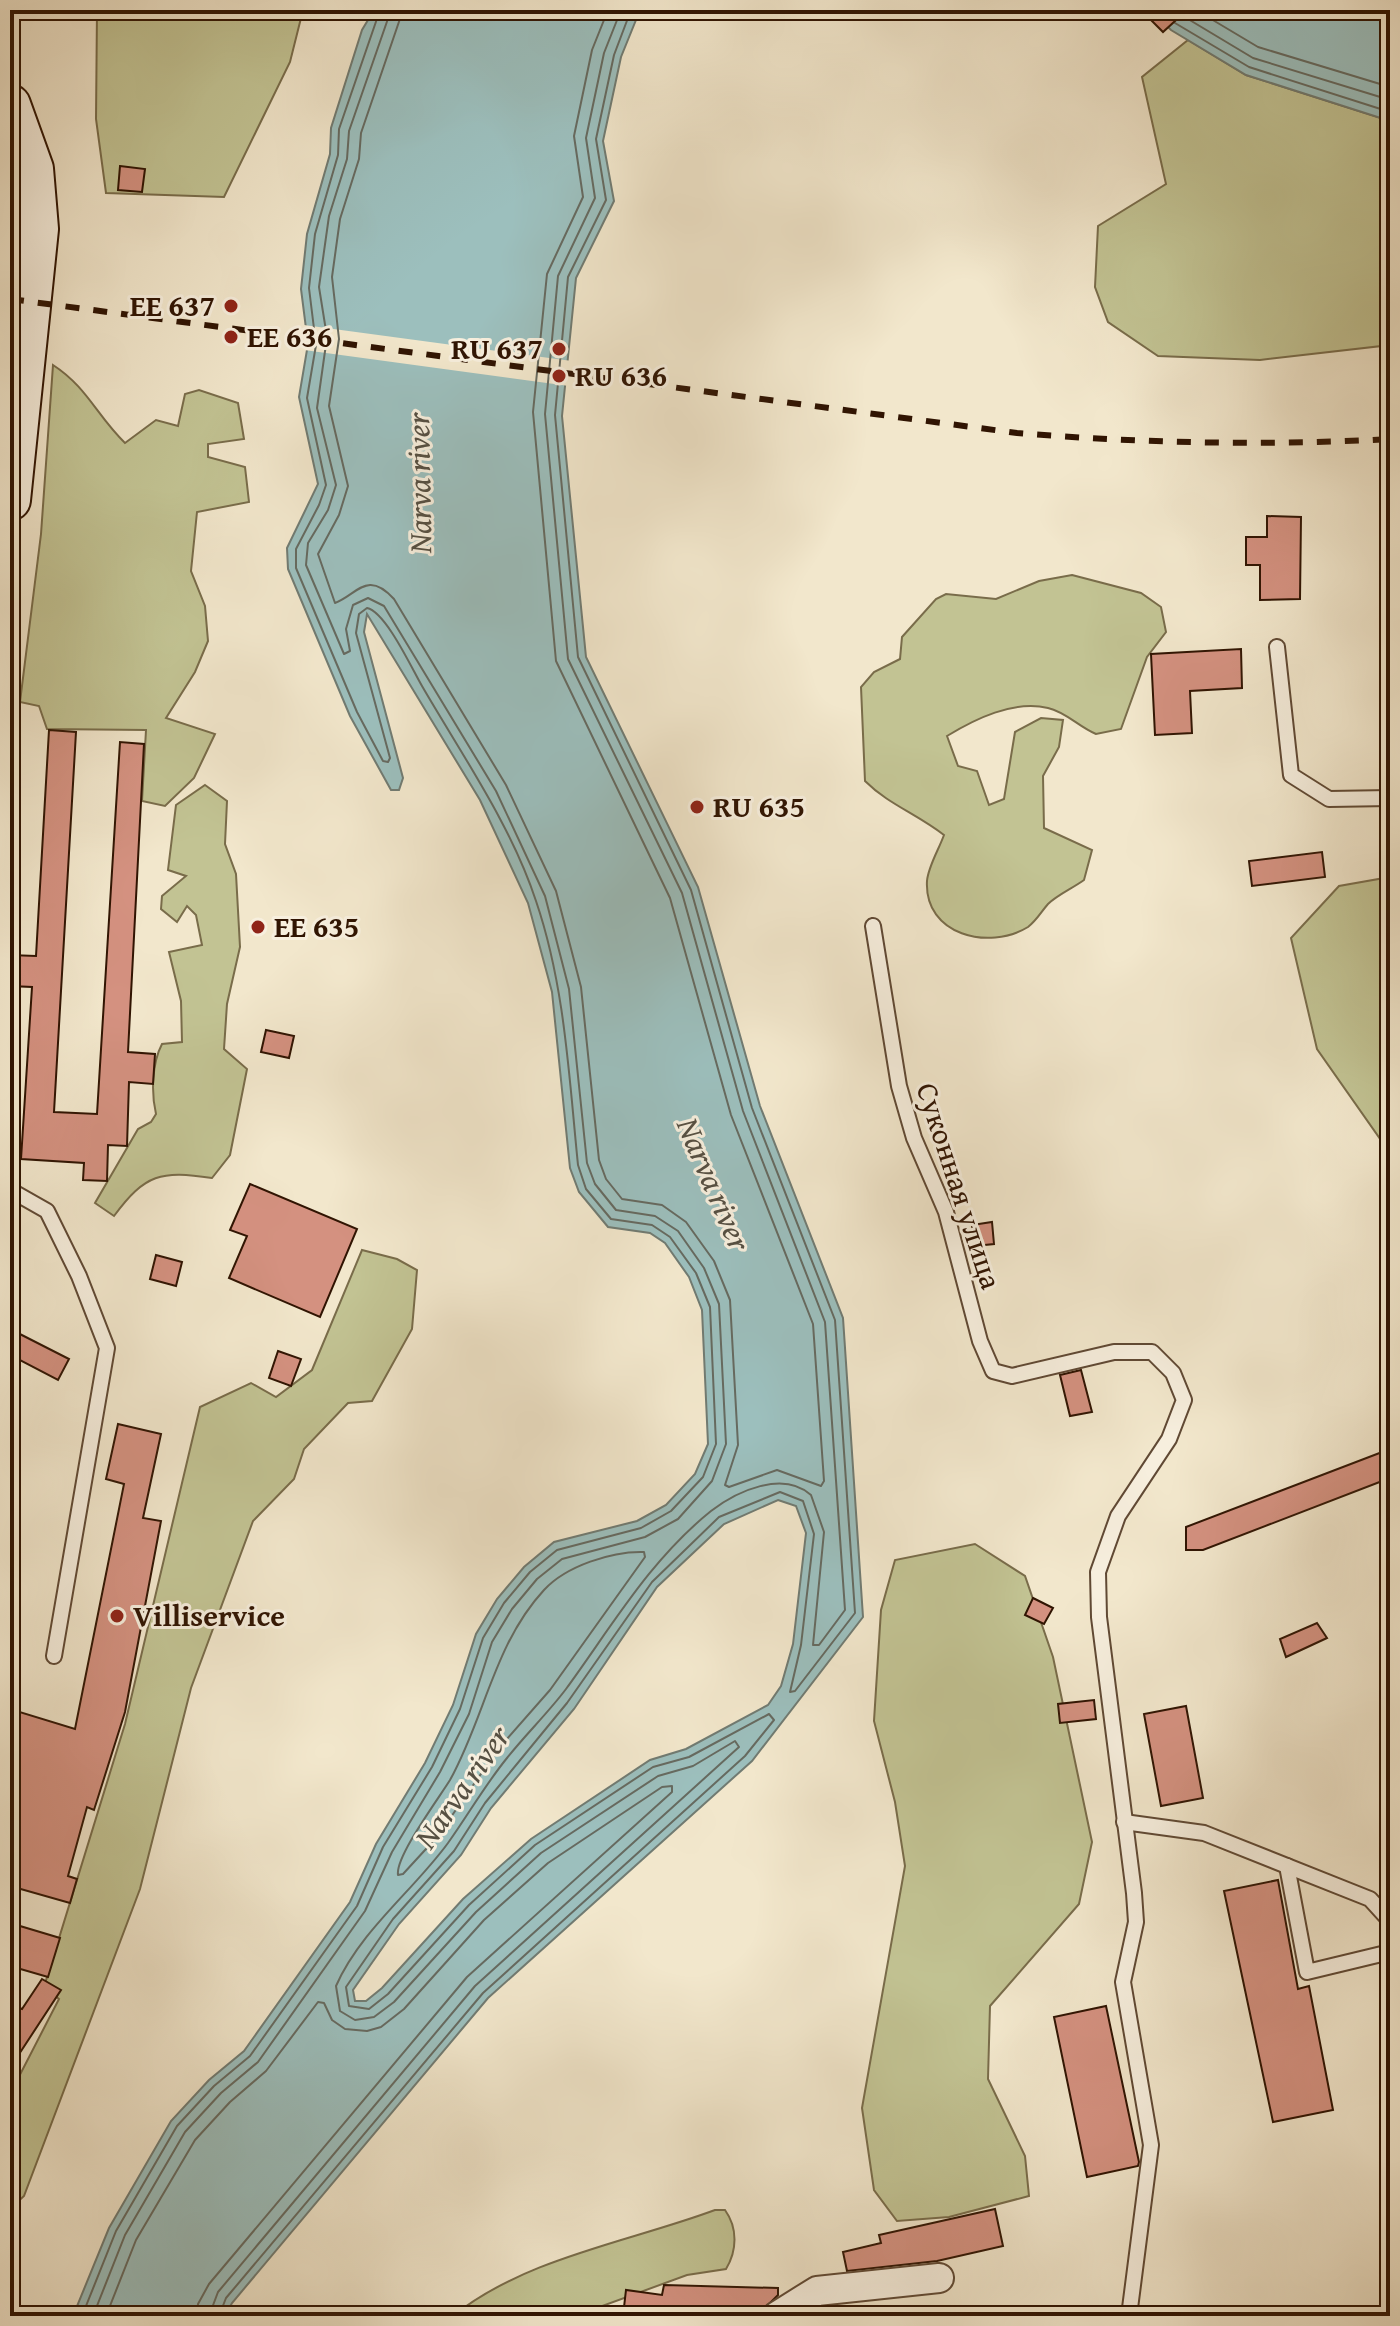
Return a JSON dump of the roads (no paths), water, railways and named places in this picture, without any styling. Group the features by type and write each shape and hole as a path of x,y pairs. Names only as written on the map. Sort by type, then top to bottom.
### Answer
{"street":[{"path":"10,105 22,132 38,199 31,306 10,500"},
{"path":"777,2316 817,2291 939,2278"}],"lane":[{"path":"1277,647 1291,775 1329,799 1390,798"},
{"name":"Суконная улица","path":"873,926 899,1086 914,1138 946,1212 983,1350 993,1371 1012,1376 1114,1352 1152,1352 1173,1373 1184,1400 1169,1439 1118,1516 1098,1572 1099,1617 1136,1922 1123,1982 1151,2145 1129,2316"},
{"path":"10,1190 47,1211 79,1276 107,1348 54,1656"},
{"path":"1124,1822 1204,1833 1370,1899 1390,1921"},
{"path":"1287,1866 1307,1972 1390,1952"}],"water":[{"name":"Narva river","path":"374,10 640,10 621,57 603,141 614,201 576,278 562,416 586,657 698,887 760,1106 843,1318 863,1617 752,1761 488,1998 232,2303 225,2316 73,2316 109,2228 171,2121 209,2080 244,2051 350,1902 376,1844 425,1763 453,1705 476,1634 497,1599 524,1567 554,1542 637,1521 666,1505 695,1474 708,1444 702,1310 689,1277 665,1243 650,1233 608,1227 579,1192 570,1168 552,992 528,903 480,800 367,614 364,632 403,778 399,790 391,790 350,716 288,569 287,548 318,484 299,397 308,344 301,289 307,234 330,154 331,128 362,30","holes":["778,1500 796,1506 806,1533 793,1644 781,1686 768,1705 686,1749 650,1760 531,1839 463,1899 382,1988 366,2001 355,2001 353,1990 399,1924 461,1855 491,1808 574,1709 657,1587 724,1524"]},
{"path":"1150,10 1390,10 1390,121 1246,75 1171,30"}],"railway":[{"path":"10,299 1017,433 1204,442 1390,439"}],"place":[{"name":"EE 637","path":"231,306"},
{"name":"EE 636","path":"231,337"},
{"name":"RU 637","path":"559,349"},
{"name":"RU 636","path":"559,376"},
{"name":"RU 635","path":"697,807"},
{"name":"EE 635","path":"258,927"},
{"name":"Villiservice","path":"117,1616"}]}
